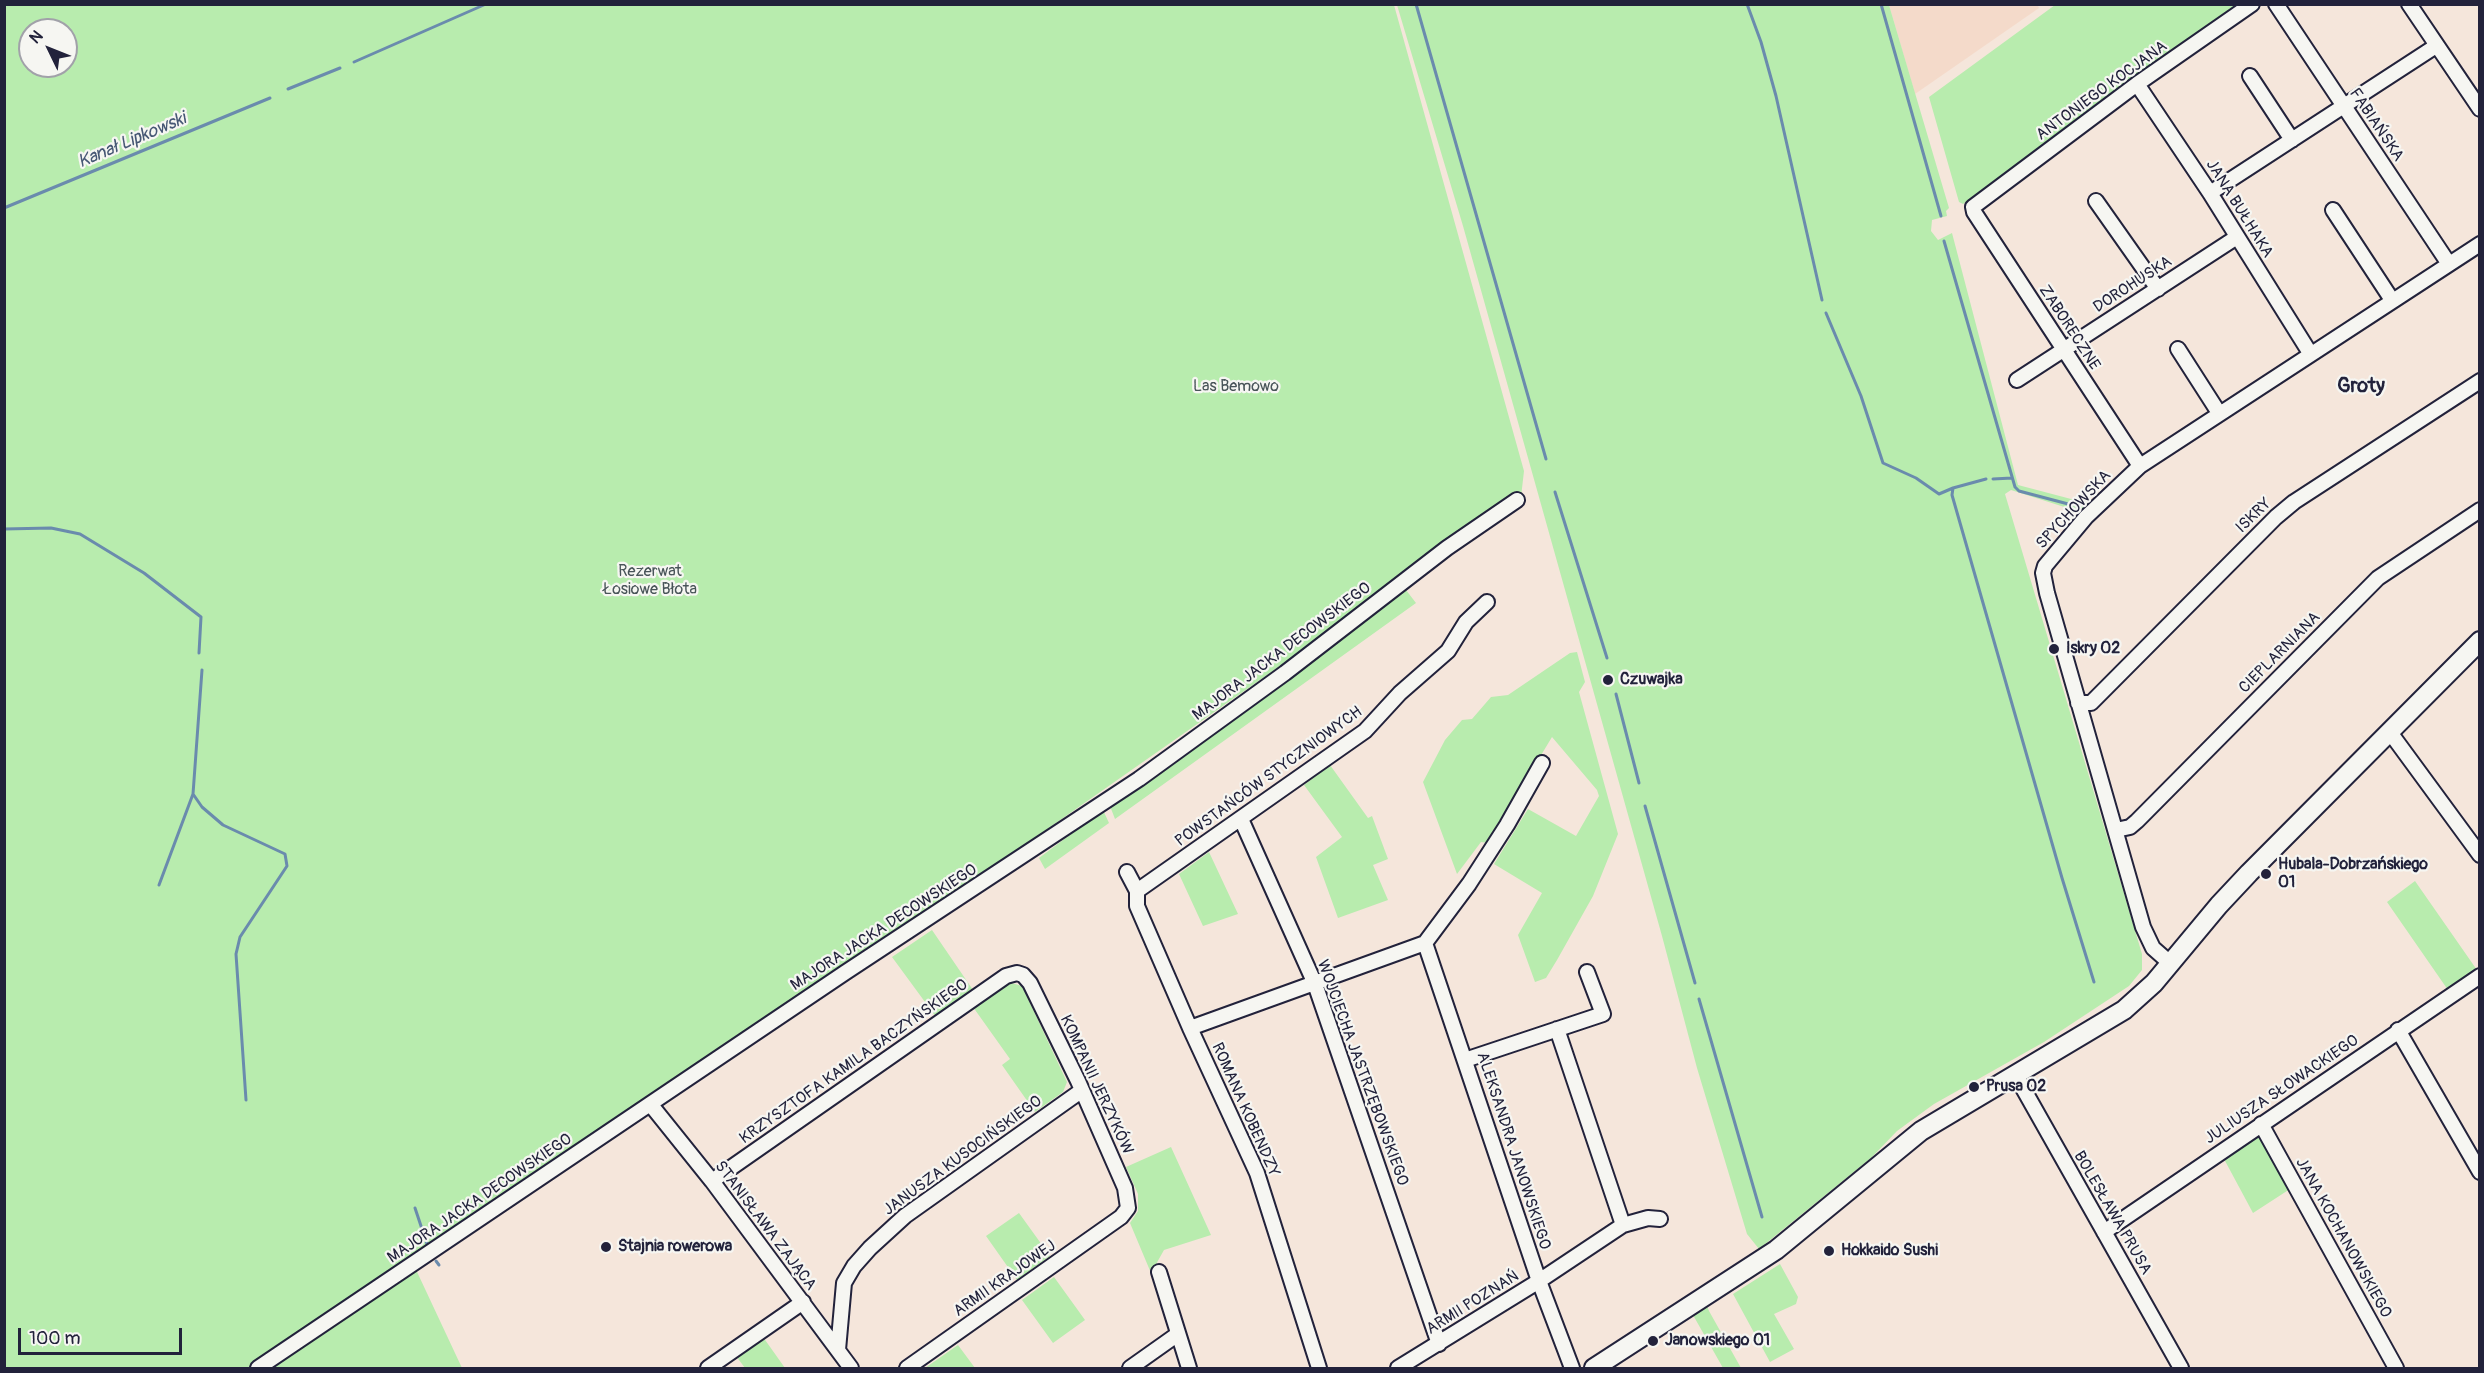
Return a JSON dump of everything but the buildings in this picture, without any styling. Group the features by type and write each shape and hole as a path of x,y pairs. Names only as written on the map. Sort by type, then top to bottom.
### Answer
{"street":[{"name":"ANTONIEGO KOCJANA","path":"1973,207 2137,84 2252,4"},
{"name":"FABIAŃSKA","path":"2276,4 2449,264"},
{"path":"2409,4 2480,109"},
{"path":"2210,193 2436,46"},
{"path":"2250,76 2292,140"},
{"name":"JANA BUŁHAKA","path":"2137,84 2210,193 2310,353"},
{"path":"2096,201 2157,289"},
{"name":"ZABORECZNE","path":"1973,207 1974,212 2140,466"},
{"path":"2332,210 2392,300"},
{"name":"DOROHUSKA","path":"2017,380 2065,351 2237,237"},
{"name":"SPYCHOWSKA","path":"2170,963 2152,948 2147,940 2078,703 2043,573 2045,566 2086,517 2140,466 2219,412 2480,244"},
{"path":"2178,350 2219,412"},
{"name":"ISKRY","path":"2078,703 2091,703 2276,517 2294,502 2480,381"},
{"name":"MAJORA JACKA DECOWSKIEGO","path":"258,1368 846,972 1139,779 1284,673 1447,548 1517,500"},
{"name":"CIEPLARNIANA","path":"2116,830 2130,827 2137,821 2378,578 2480,510"},
{"name":"POWSTAŃCÓW STYCZNIOWYCH","path":"1137,891 1371,725 1400,693 1448,651 1466,622 1486,602"},
{"path":"1594,1368 1776,1250 1921,1131 2124,1010 2143,994 2226,897 2480,641"},
{"path":"2389,731 2480,855"},
{"path":"1190,1028 1425,943 1507,825 1542,763"},
{"name":"WOJCIECHA JASTRZĘBOWSKIEGO","path":"1241,819 1315,984 1439,1344"},
{"name":"ROMANA KOBENDZY","path":"1127,872 1137,891 1137,906 1257,1173 1319,1368"},
{"name":"ALEKSANDRA JANOWSKIEGO","path":"1425,943 1539,1281 1572,1368"},
{"path":"1466,1060 1602,1014 1587,972"},
{"name":"KOMPANII JERZYKÓW","path":"1017,973 1030,982 1125,1188 1128,1208 1121,1217"},
{"name":"KRZYSZTOFA KAMILA BACZYŃSKIEGO","path":"712,1181 1006,976 1017,973"},
{"name":"JULIUSZA SŁOWACKIEGO","path":"2104,1232 2480,976"},
{"path":"1557,1029 1623,1225"},
{"path":"2398,1030 2480,1172"},
{"name":"BOLESŁAWA PRUSA","path":"2015,1074 2181,1368"},
{"name":"JANUSZA KUSOCIŃSKIEGO","path":"838,1350 844,1283 854,1266 870,1248 905,1216 1082,1091"},
{"name":"STANISŁAWA ZAJĄCA","path":"651,1105 712,1181 851,1368"},
{"name":"JANA KOCHANOWSKIEGO","path":"2261,1124 2396,1368"},
{"name":"ARMII KRAJOWEJ","path":"907,1368 1121,1217"},
{"name":"ARMII POZNAŃ","path":"1398,1368 1539,1281 1623,1225 1648,1218 1660,1219"},
{"path":"1159,1272 1189,1368"},
{"path":"708,1368 803,1302"},
{"path":"1130,1368 1178,1335"}],"shaded area":[{"path":"2037,4 2039,8 1915,94 1889,5"}],"green space":[{"name":"Las Bemowo","path":"4,5 1394,5 1524,471 1521,497 986,872 411,1259 462,1368 5,1368"},
{"path":"1397,5 1889,5 1949,208 1946,211 1947,216 1932,220 1931,231 1938,240 1952,233 2018,485 2090,504 2080,512 2011,490 2005,494 2142,954 2142,970 2129,986 2044,1042 1934,1104 1897,1131 1871,1158 1759,1249 1747,1234 1697,1068 1463,226"},
{"path":"2055,5 2242,5 1963,204 1959,202 1929,97"},
{"path":"1406,590 1416,603 1115,819 1110,806"},
{"path":"1577,652 1585,682 1579,692 1618,834 1593,896 1546,978 1535,982 1518,935 1542,893 1494,864 1528,809 1576,836 1599,796 1597,790 1552,737 1488,843 1481,842 1457,874 1423,782 1445,740 1462,720 1472,719 1491,697 1508,695 1570,653"},
{"path":"1330,765 1368,818 1372,816 1388,859 1373,865 1388,900 1338,918 1316,857 1342,837 1304,785"},
{"path":"1103,810 1109,823 1045,869 1039,858"},
{"path":"1209,852 1238,914 1203,926 1179,874"},
{"path":"2415,881 2477,970 2448,990 2387,902"},
{"path":"932,930 973,990 936,1017 892,957"},
{"path":"1008,982 1022,986 1067,1082 1063,1092 1035,1112 1002,1065 1010,1059 973,1007"},
{"path":"2256,1137 2262,1138 2290,1189 2253,1213 2224,1159"},
{"path":"1171,1147 1211,1235 1164,1250 1151,1273 1130,1223 1138,1211 1138,1194 1126,1167"},
{"path":"1019,1213 1050,1256 1017,1280 986,1236"},
{"path":"1780,1264 1798,1297 1796,1304 1774,1314 1794,1349 1770,1362 1733,1294"},
{"path":"1054,1277 1085,1320 1053,1343 1022,1300"},
{"path":"1707,1306 1741,1368 1723,1368 1693,1315"},
{"path":"763,1337 785,1368 745,1368 736,1356"},
{"path":"958,1345 975,1368 925,1368"}],"waterway":[{"name":"Kanał Lipkowski","path":"354,62 486,4"},
{"path":"1416,4 1546,459"},
{"path":"1747,4 1761,42 1776,96 1822,300"},
{"path":"1881,4 1941,216"},
{"name":"Kanał Lipkowski","path":"288,89 340,68"},
{"name":"Kanał Lipkowski","path":"4,208 270,98"},
{"path":"1944,241 2015,487 2019,491 2072,505"},
{"path":"1826,313 1861,396 1883,463 1916,478 1939,494 1986,479"},
{"path":"1993,479 2012,478"},
{"path":"1953,488 1952,495 2094,982"},
{"path":"1555,492 1607,658"},
{"path":"4,529 51,528 80,534 144,573 201,617 199,653"},
{"path":"202,670 193,794 202,807 223,825 285,854 287,866 240,937 236,954 246,1100"},
{"path":"1616,694 1639,783"},
{"path":"159,885 193,794"},
{"path":"1645,806 1695,983"},
{"path":"1699,999 1762,1217"},
{"path":"415,1208 427,1244"},
{"path":"436,1261 439,1265"}],"place":[{"name":"Iskry 02","path":"2054,649"},
{"name":"Czuwajka","path":"1608,680"},
{"name":"Hubala-Dobrzańskiego 01","path":"2266,874"},
{"name":"Prusa 02","path":"1974,1087"},
{"name":"Stajnia rowerowa","path":"606,1247"},
{"name":"Hokkaido Sushi","path":"1829,1251"},
{"name":"Janowskiego 01","path":"1653,1341"}],"district":[{"name":"Groty","path":"2361,387"}],"park label":[{"name":"Rezerwat Łosiowe Błota","path":"650,581"}]}
